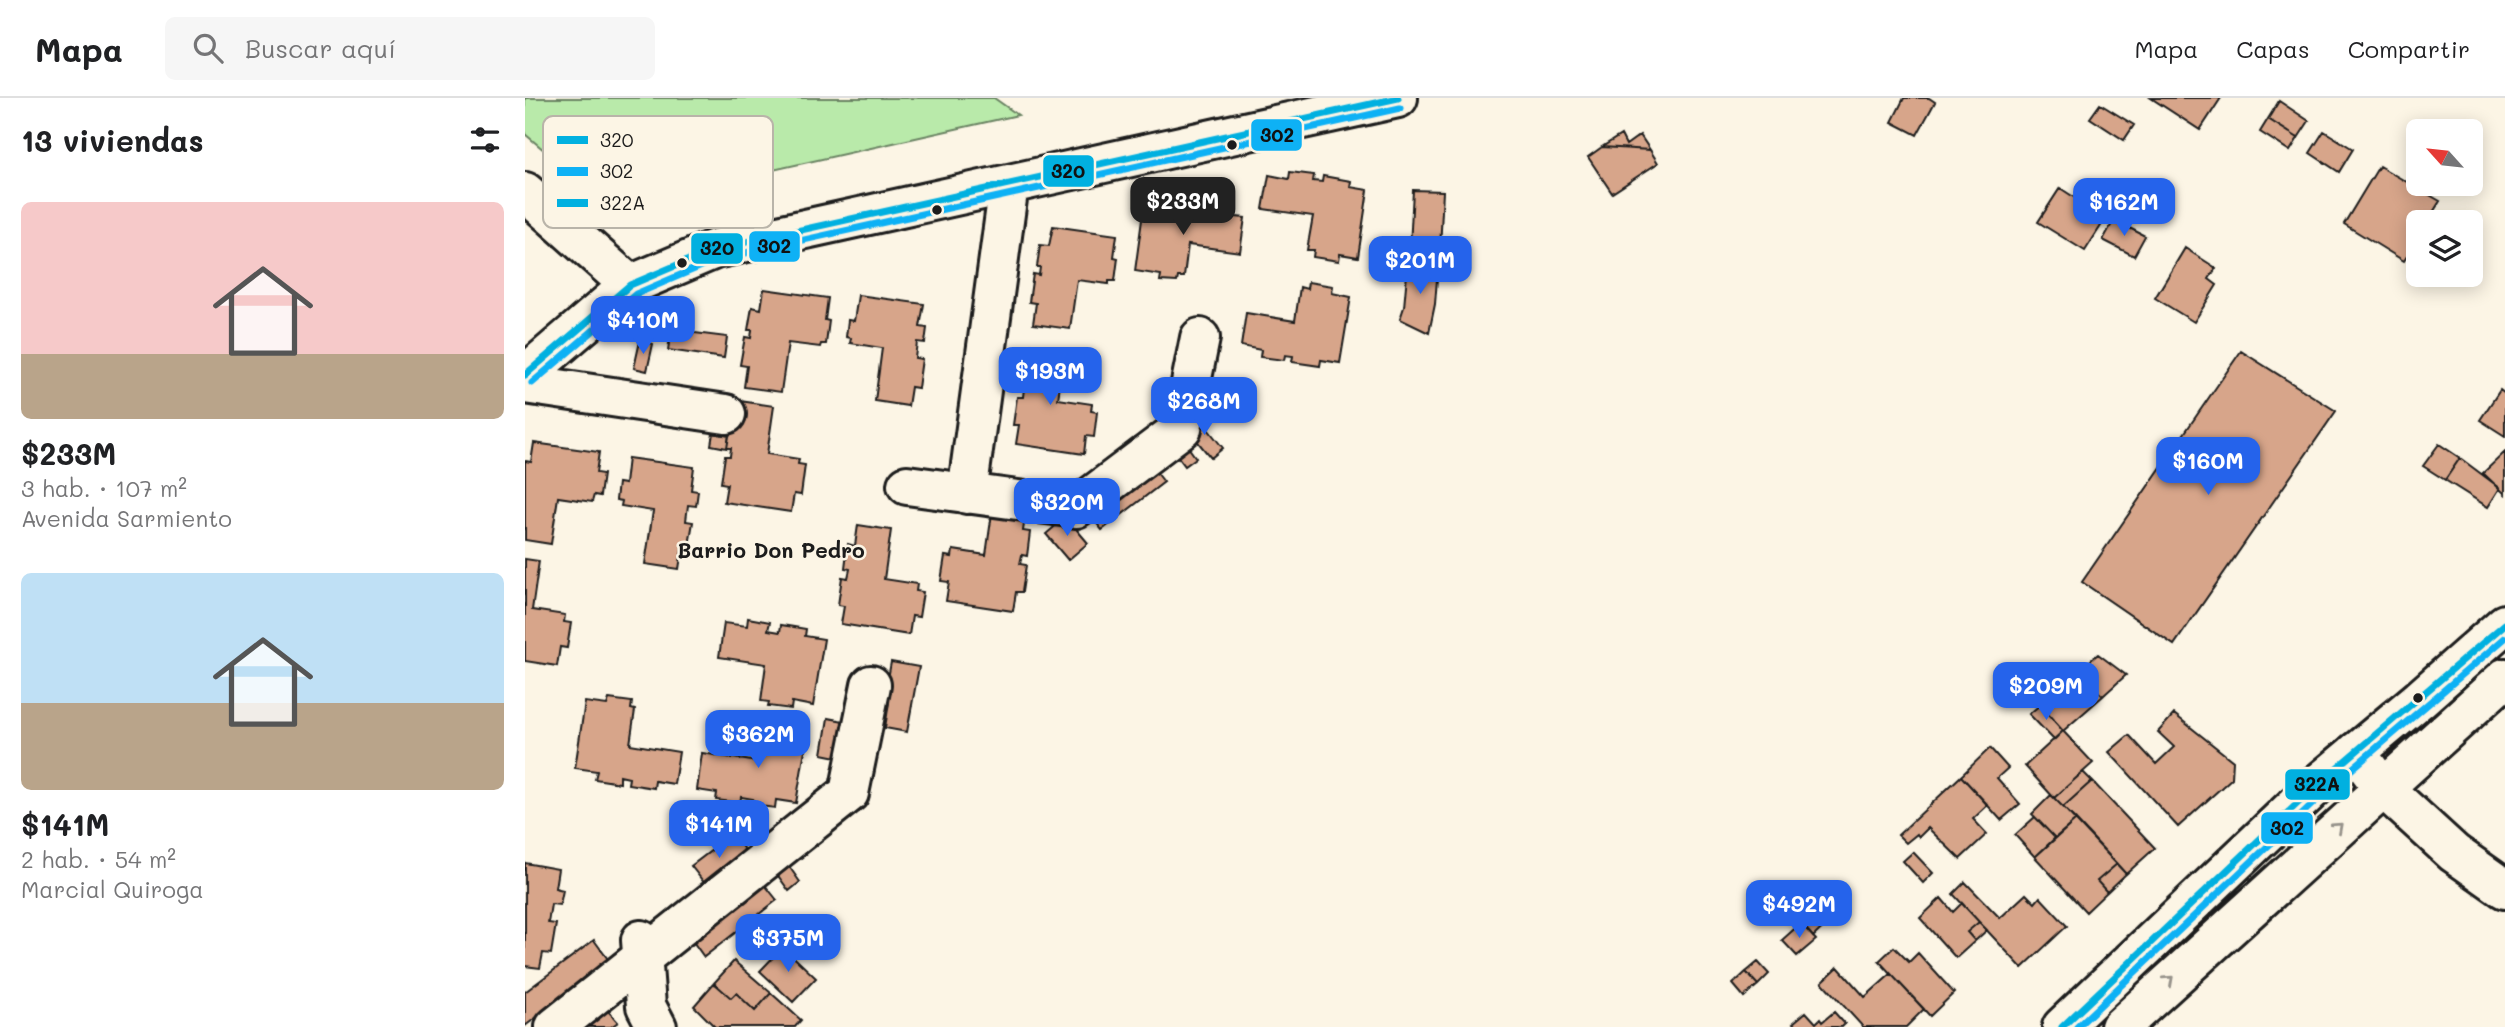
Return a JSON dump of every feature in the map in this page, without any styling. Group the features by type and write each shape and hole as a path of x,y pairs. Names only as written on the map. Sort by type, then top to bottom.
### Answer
{"street":[{"path":"525,375 630,285 715,249 1398,98"},
{"path":"967,494 1009,184"},
{"path":"525,192 543,208"},
{"path":"566,228 630,285"},
{"path":"907,485 1076,508 1182,428 1200,338"},
{"path":"525,384 726,414"},
{"path":"2062,1027 2318,784 2505,624"},
{"path":"2120,1027 2505,678"},
{"path":"555,1027 642,943 849,793 871,685"},
{"path":"2355,752 2382,787 2454,853 2505,889"},
{"path":"642,943 646,1006 657,1027"}],"green space":[{"path":"525,98 994,98 1018,115 773,170 773,116 543,116 543,149 525,134"}],"building":[{"path":"1904,98 1929,98 1935,102 1917,135 1892,122"},
{"path":"2151,98 2221,98 2200,130"},
{"path":"2279,101 2309,121 2298,138 2268,119"},
{"path":"2100,104 2134,125 2124,140 2090,118"},
{"path":"2268,119 2298,138 2290,151 2260,132"},
{"path":"2324,131 2353,149 2339,172 2310,153"},
{"path":"1621,135 1626,145 1640,135 1650,150 1602,147"},
{"path":"1602,147 1650,150 1658,163 1612,193 1588,157"},
{"path":"2379,166 2406,181 2406,196 2431,196 2440,201 2434,210 2406,210 2404,261 2344,224"},
{"path":"1290,172 1314,175 1313,181 1322,182 1323,176 1351,181 1350,187 1368,190 1358,257 1340,254 1339,261 1313,257 1314,250 1307,250 1313,216 1263,209 1269,175 1289,179"},
{"path":"2060,188 2106,218 2085,251 2038,222"},
{"path":"1413,190 1443,191 1440,249 1410,247"},
{"path":"1167,201 1182,203 1181,211 1197,213 1198,206 1227,209 1226,216 1245,218 1240,252 1188,245 1184,277 1178,277 1177,282 1160,281 1161,275 1135,271 1144,205 1166,208"},
{"path":"2114,220 2145,236 2134,256 2103,240"},
{"path":"1053,226 1117,235 1115,281 1109,281 1109,284 1077,280 1070,329 1033,324 1036,303 1029,302 1033,274 1039,275 1040,267 1037,267 1040,245 1049,246"},
{"path":"2185,248 2216,268 2209,279 2217,285 2194,322 2155,298"},
{"path":"1408,263 1438,266 1429,333 1400,319 1404,307"},
{"path":"1308,282 1333,286 1332,293 1351,297 1340,363 1321,360 1320,366 1292,362 1293,356 1285,355 1284,360 1260,357 1261,350 1241,346 1246,313 1295,321 1300,287 1307,289"},
{"path":"764,289 828,298 826,344 821,344 820,347 788,343 781,392 744,387 747,366 740,365 745,337 751,338 752,330 748,330 752,307 761,309"},
{"path":"858,295 924,304 920,327 927,328 925,343 917,342 915,358 922,359 918,388 911,387 908,406 875,401 882,348 850,343 851,338 846,337 848,320 854,321"},
{"path":"671,330 727,337 724,358 668,350"},
{"path":"640,341 653,344 647,371 634,368"},
{"path":"1032,345 1065,350 1058,399 1092,404 1091,411 1097,412 1094,437 1086,436 1084,454 1016,444 1019,425 1013,425 1017,397 1023,397 1024,388 1019,388 1022,364 1029,365"},
{"path":"2241,351 2336,411 2174,645 2082,582"},
{"path":"2500,390 2505,394 2505,436 2480,420"},
{"path":"740,401 774,406 767,454 799,459 798,464 805,465 801,495 794,494 791,512 724,502 727,484 721,483 725,456 730,456 731,448 727,448 731,419 737,420"},
{"path":"1197,415 1223,448 1211,458 1185,426"},
{"path":"713,433 729,436 727,448 711,445"},
{"path":"1178,433 1196,458 1185,466 1167,442"},
{"path":"534,443 599,452 596,473 603,474 600,496 594,495 592,502 558,497 551,544 525,540 525,461 531,462"},
{"path":"2439,444 2460,458 2445,480 2423,466"},
{"path":"2505,452 2505,494 2483,473"},
{"path":"628,458 694,467 691,490 698,491 696,506 688,505 686,521 693,522 688,551 682,550 679,569 645,564 653,511 621,506 622,501 616,500 618,483 625,484"},
{"path":"2460,458 2500,488 2488,507 2445,480"},
{"path":"1146,459 1164,482 1102,530 1084,507"},
{"path":"993,506 1026,511 1023,531 1030,532 1027,556 1022,555 1020,564 1026,565 1022,592 1016,592 1013,611 946,601 949,582 941,581 945,556 952,557 953,550 986,555"},
{"path":"1066,517 1088,543 1068,560 1046,534"},
{"path":"858,525 891,530 884,579 917,584 916,591 923,592 919,617 912,616 909,635 841,624 844,606 838,605 842,577 848,578 850,569 845,568 848,544 855,546"},
{"path":"525,559 539,561 532,610 565,615 564,622 571,623 567,648 560,647 557,666 525,661"},
{"path":"748,618 770,622 768,630 780,632 781,625 794,627 806,629 805,636 824,639 813,706 792,702 791,709 768,706 769,702 761,701 766,664 719,657 724,623 747,626"},
{"path":"2098,654 2126,675 2103,696 2077,672"},
{"path":"891,662 919,667 907,732 885,728 889,702 884,701"},
{"path":"2077,672 2103,696 2063,731 2040,705"},
{"path":"609,699 632,702 631,709 635,710 630,744 679,752 674,784 655,781 654,788 628,784 629,778 620,776 620,783 595,779 597,771 575,768 585,702 607,705"},
{"path":"2040,705 2063,731 2054,740 2029,714"},
{"path":"2174,714 2233,761 2232,778 2178,827 2109,752 2129,735 2156,764 2174,747 2158,732"},
{"path":"828,718 849,722 842,758 822,754"},
{"path":"765,722 788,726 786,735 807,738 796,803 776,800 775,808 752,805 753,799 741,797 740,803 716,800 717,793 697,790 702,753 752,761 757,729 763,731"},
{"path":"2063,731 2093,763 2054,798 2025,766"},
{"path":"1990,748 2008,768 1997,778 2020,804 2001,820 1961,776"},
{"path":"2083,772 2092,781 2063,807 2054,798"},
{"path":"1961,776 1988,805 1973,819 1987,834 1960,859 1928,828 1919,837 1917,834 1906,843 1898,835"},
{"path":"2092,781 2155,848 2126,874 2063,807"},
{"path":"2051,795 2076,820 2055,838 2032,814"},
{"path":"2035,817 2055,838 2035,857 2015,835"},
{"path":"2076,820 2117,864 2097,881 2107,892 2086,912 2035,857"},
{"path":"733,834 747,854 706,885 691,866"},
{"path":"1913,852 1933,873 1923,883 1903,861"},
{"path":"786,862 800,882 789,891 774,870"},
{"path":"525,863 558,869 555,888 563,890 560,905 551,904 548,923 556,924 551,954 543,953 540,968 525,966"},
{"path":"2117,864 2126,874 2107,892 2097,881"},
{"path":"761,880 777,900 704,957 689,936"},
{"path":"1965,882 2000,918 2026,894 2035,903 2040,897 2067,926 2022,968 1953,894"},
{"path":"1941,898 1953,912 1962,903 1979,922 1967,932 1975,941 1956,958 1920,918"},
{"path":"1824,902 1836,915 1813,937 1801,923"},
{"path":"1979,922 1987,930 1975,941 1967,932"},
{"path":"1801,923 1816,940 1797,956 1782,940"},
{"path":"594,940 610,962 525,1026 525,992"},
{"path":"783,947 816,978 793,1002 760,971"},
{"path":"1894,947 1909,962 1918,953 1954,993 1930,1016 1879,961"},
{"path":"734,961 771,993 755,1011 736,993 731,998 714,983"},
{"path":"1758,962 1769,974 1758,985 1746,972"},
{"path":"1838,967 1865,997 1891,974 1924,1009 1906,1027 1863,1027 1822,982"},
{"path":"1746,972 1758,985 1744,997 1733,984"},
{"path":"714,983 731,998 736,993 755,1011 771,993 801,1020 795,1027 715,1027 694,1006"},
{"path":"601,1003 618,1022 611,1027 572,1027"},
{"path":"1806,1012 1816,1023 1820,1019 1822,1022 1834,1012 1845,1024 1842,1027 1797,1027 1793,1023"}],"transit line":[{"name":"320","path":"525,375 630,285 715,249 1398,98"},
{"name":"302","path":"532,383 636,294 718,259 1400,108"},
{"name":"322A","path":"2062,1027 2318,784 2505,624"},
{"name":"302","path":"2077,1027 2325,792 2505,638"}],"district":[{"name":"Barrio Don Pedro","path":"771,551"}]}
